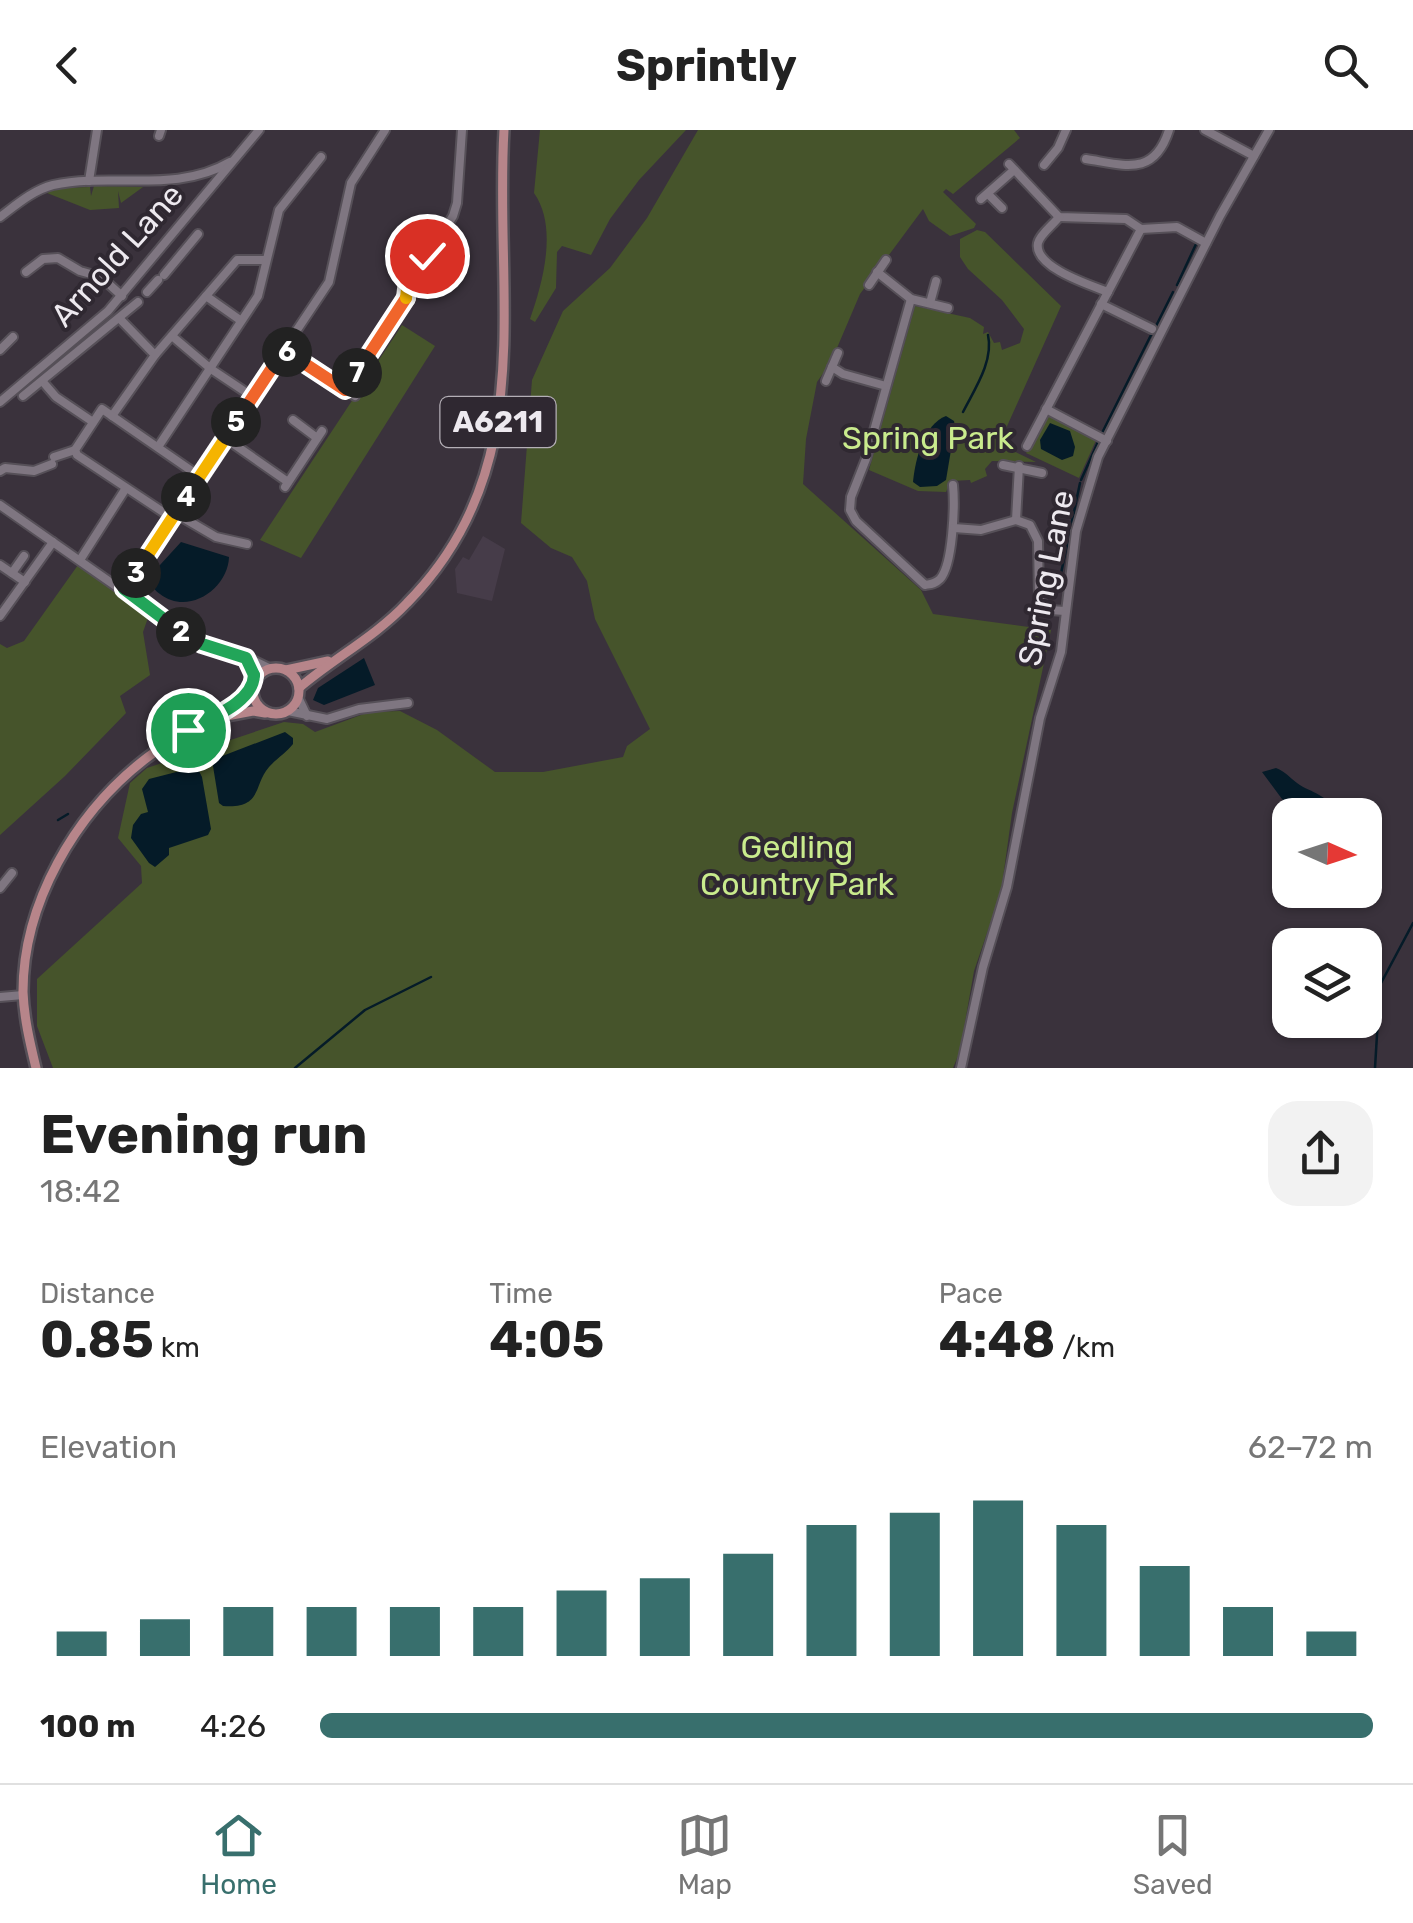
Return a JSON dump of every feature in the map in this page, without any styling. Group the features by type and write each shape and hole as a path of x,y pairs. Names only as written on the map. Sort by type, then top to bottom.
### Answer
{"main road":[{"name":"A6211","path":"298,692 393,617 430,577 461,530 480,486 498,423 504,380 504,130"},
{"name":"A6211","path":"286,670 340,658"},
{"path":"36,1068 23,994 26,954 34,920 61,857 80,827 141,762 242,698 269,668 286,670 296,679 298,692 288,711 253,711 213,718"},
{"path":"254,682 256,704 269,713"}],"street":[{"path":"89,181 97,130"},
{"name":"Arnold Lane","path":"0,402 122,296 259,130"},
{"path":"124,589 329,282 351,183 384,130"},
{"path":"345,390 393,321 406,299 407,289 453,216 462,130"},
{"path":"1090,157 1108,164 1142,164 1157,156 1170,130"},
{"path":"1205,130 1254,156"},
{"name":"Spring Lane","path":"961,1068 983,967 1007,887 1035,738 1060,652 1076,532 1095,468 1206,243 1268,130"},
{"path":"1044,165 1064,131"},
{"path":"158,447 258,296 279,210 322,156"},
{"path":"0,218 24,198 50,186 198,177 234,160"},
{"path":"1002,208 985,197 1011,167 1059,217 1126,219 1141,229 1177,228 1206,243"},
{"path":"198,177 208,192"},
{"path":"1059,217 1040,238 1042,259 1074,279 1108,292"},
{"path":"1026,446 1141,229"},
{"path":"176,232 190,243"},
{"path":"139,275 155,283 198,234"},
{"path":"26,272 43,259 58,258 101,277 122,296"},
{"path":"112,416 155,355 237,260 266,260"},
{"path":"869,284 886,260"},
{"path":"878,272 911,298 948,308"},
{"path":"930,303 936,280"},
{"path":"206,296 240,320"},
{"path":"911,298 850,510 856,521 925,584 939,580 945,569 954,528 953,490 942,494"},
{"path":"23,396 138,302"},
{"path":"1102,304 1147,326 1148,312"},
{"path":"120,319 155,355"},
{"path":"172,336 210,369 253,396"},
{"path":"0,350 13,337"},
{"path":"284,350 355,396"},
{"path":"826,381 838,353"},
{"path":"832,367 842,374 886,386"},
{"path":"43,382 56,397 94,422"},
{"path":"0,471 34,471 75,450 102,409 199,476"},
{"path":"1046,410 1107,441"},
{"path":"224,438 287,484 320,434 292,420"},
{"path":"75,450 126,488 216,538 247,544"},
{"path":"1003,464 1042,473"},
{"path":"1016,520 1019,466"},
{"path":"80,560 126,488"},
{"path":"0,505 190,638 269,668"},
{"path":"954,528 981,530 1016,520 1030,525 1036,535 1039,599 1047,608 1065,611"},
{"path":"0,616 53,542"},
{"path":"12,573 24,556"},
{"path":"0,564 25,582"},
{"path":"246,658 254,682"},
{"path":"298,692 308,716"},
{"path":"288,711 327,719 359,709 408,703"},
{"path":"0,888 12,874"},
{"path":"0,997 23,994"}],"shaded area":[{"path":"483,536 505,549 492,601 457,593 455,569 463,557 469,560"}],"green space":[{"path":"540,130 686,130 639,180 610,219 591,255 562,246 557,252 556,288 535,322 530,319 543,272 547,238 534,193"},
{"name":"Gedling Country Park","path":"698,130 1014,130 1020,138 953,194 946,189 943,192 976,224 974,228 950,236 929,221 923,209 860,294 831,362 817,382 806,439 803,484 921,590 933,614 1051,630 1012,813 1001,892 974,971 960,1051 953,1068 53,1068 37,1026 37,979 142,883 141,866 118,838 130,783 147,768 284,722 303,724 315,732 369,712 400,711 437,730 495,772 543,772 623,757 627,746 650,729 595,619 587,581 572,557 551,548 521,523 532,380 563,311 610,268 647,218"},
{"path":"94,186 143,187 121,203 118,191 119,208 90,210 47,193 56,188 90,187 91,196"},
{"name":"Spring Park","path":"977,230 985,232 1061,306 999,444 1036,462 992,461 985,469 987,476 971,483 951,481 946,492 918,491 869,470 915,306 970,318 984,327 983,334 988,332 994,343 1000,342 1002,350 1020,343 1024,329 960,257 960,239"},
{"path":"402,325 435,346 301,558 260,540"},
{"path":"1050,414 1097,438 1079,478 1026,453"},
{"path":"78,565 149,615 143,632 150,675 120,696 126,713 0,835 0,644 7,648 24,641"}],"water":[{"path":"946,416 955,426 946,480 937,486 920,487 913,482 922,444 938,420"},
{"path":"1050,423 1070,431 1075,447 1073,456 1062,460 1041,449 1040,440"},
{"path":"181,542 229,557 227,569 214,589 205,596 182,602 171,600 148,584 149,577"},
{"path":"364,658 375,685 324,705 313,700 318,688"},
{"path":"285,732 293,738 293,744 269,767 251,800 236,806 219,803 212,760"},
{"path":"192,768 202,777 211,829 208,835 169,848 169,855 155,867 131,838 133,825 141,814 148,812 142,789 149,779"},
{"path":"1276,768 1324,798 1281,798 1262,772"}],"waterway":[{"path":"1177,285 1197,242"},
{"path":"1156,326 1173,292"},
{"path":"1102,433 1152,333"},
{"path":"963,412 986,365 988,335"},
{"path":"1081,480 1098,442"},
{"path":"1059,583 1080,483"},
{"path":"58,820 68,814"},
{"path":"1375,1068 1380,985 1413,923"},
{"path":"295,1068 365,1010 431,977"}],"route":[{"path":"188,730 242,698 256,678 252,669 246,658 190,638 124,589 284,350 345,390 393,321 427,256"}]}
